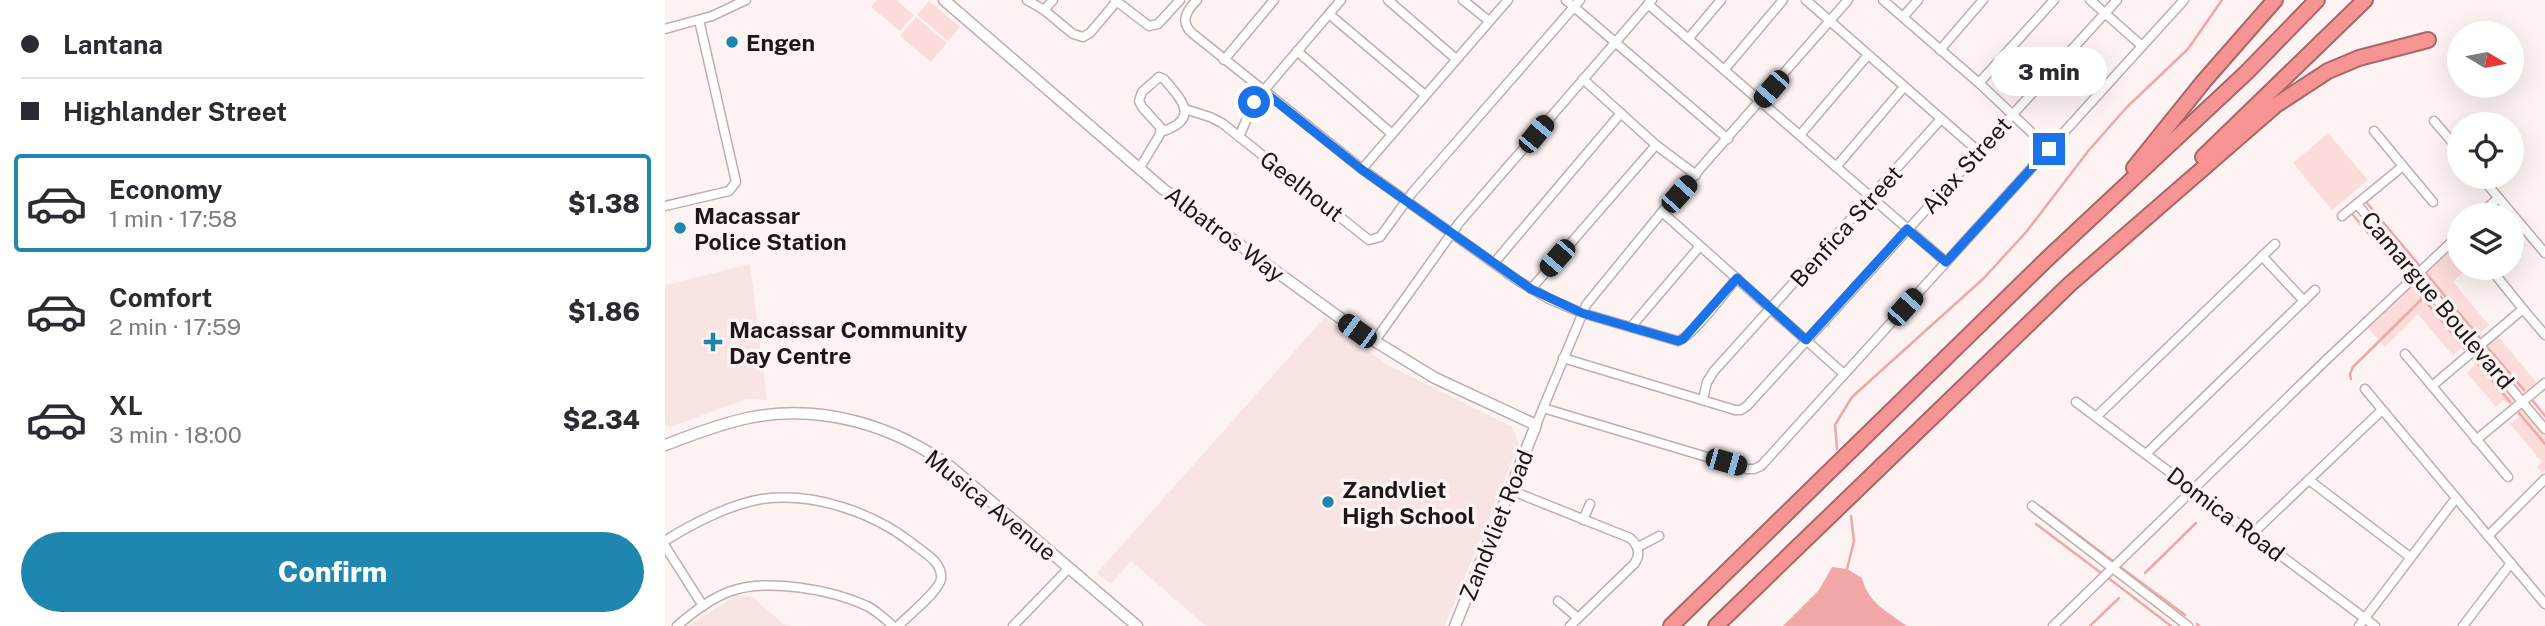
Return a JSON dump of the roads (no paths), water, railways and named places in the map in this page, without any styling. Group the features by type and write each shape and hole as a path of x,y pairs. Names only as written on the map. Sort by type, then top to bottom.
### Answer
{"highway":[{"path":"2100,211 2204,81 2275,0"},
{"path":"1671,626 2036,270 2247,72 2318,0"},
{"path":"2091,267 2365,0"},
{"path":"1716,626 2070,284 2294,92 2328,71 2359,58 2428,40"}],"street":[{"path":"665,29 699,20 746,0"},
{"name":"Albatros Way","path":"944,0 1139,169 1214,228 1374,342 1443,382 1536,425"},
{"path":"1027,0 1045,10 1073,34 1083,37 1090,33 1116,1 1149,26 1159,24 1180,0"},
{"path":"1045,10 1053,0"},
{"path":"1197,0 1186,14 1186,27 1224,60 1361,169 1531,289 1582,313 1678,341 1683,339 1737,278"},
{"path":"1224,60 1274,0"},
{"path":"1239,136 1254,102 1341,0"},
{"path":"1388,0 1456,59"},
{"path":"1463,0 1489,21"},
{"path":"1361,169 1508,0"},
{"path":"1566,0 1577,3 1615,41 1728,139"},
{"path":"1689,38 1721,0"},
{"path":"1725,69 1783,0"},
{"path":"1807,0 1978,152"},
{"path":"1536,425 1582,313 1619,263 1849,0"},
{"path":"1883,0 1979,83 2049,149"},
{"path":"1903,17 1918,0"},
{"path":"1940,50 1983,0"},
{"path":"1979,83 2054,0"},
{"path":"2090,0 2141,46"},
{"name":"Ajax Street","path":"1563,358 1741,410 2117,0"},
{"path":"1543,408 1754,469 1761,466 2184,0"},
{"path":"1374,342 1452,233 1650,2 1946,262"},
{"path":"1406,201 1577,3"},
{"path":"1329,14 1425,95"},
{"path":"665,206 729,191 735,186 737,177 699,20"},
{"path":"1297,51 1392,134"},
{"path":"1800,135 1868,55"},
{"path":"1139,169 1161,132 1175,126 1185,109 1184,103 1164,79 1159,77 1142,92 1139,101 1159,124 1161,132"},
{"path":"1583,79 1656,145 1696,175"},
{"path":"1836,167 1904,87"},
{"name":"Geelhout","path":"1185,109 1210,117 1239,136 1369,240 1380,237 1406,201"},
{"path":"1494,263 1621,113"},
{"name":"Benfica Street","path":"1703,400 1707,382 1714,370 1941,119"},
{"path":"2434,121 2447,136"},
{"path":"2374,131 2433,202"},
{"path":"1531,289 1656,145"},
{"path":"2342,216 2403,166"},
{"path":"2491,189 2545,252"},
{"path":"2493,203 2498,198"},
{"name":"Camargue Boulevard","path":"2357,204 2545,429"},
{"path":"1663,212 1844,374"},
{"path":"2096,417 2274,244"},
{"path":"1631,327 1700,246"},
{"path":"2053,626 2447,246"},
{"path":"2262,256 2304,301"},
{"path":"2500,280 2545,335"},
{"path":"2146,454 2315,290"},
{"path":"2432,386 2523,309"},
{"path":"2405,354 2508,477"},
{"path":"2476,440 2545,383"},
{"path":"2365,389 2545,604"},
{"name":"Domica Road","path":"2076,402 2252,534 2362,622 2375,626"},
{"path":"2252,534 2382,410"},
{"name":"Musica Avenue","path":"665,445 732,422 766,415 819,415 857,421 893,434 940,459 1137,626"},
{"name":"Zandvliet Road","path":"1455,626 1536,425"},
{"path":"2309,480 2410,557"},
{"path":"2488,536 2544,481"},
{"path":"1510,490 1630,538 1637,547 1638,555 1633,564 1570,626"},
{"path":"2362,622 2456,498"},
{"path":"703,606 665,543 693,524 760,499 831,503 846,506 908,540 935,562 941,578 937,587 898,626"},
{"path":"1583,520 1590,504"},
{"path":"2032,506 2188,626"},
{"path":"1637,547 1659,536"},
{"path":"2463,626 2511,563"},
{"path":"1013,626 1069,568"},
{"path":"677,626 725,593 740,589 800,588 867,606 893,626"},
{"path":"1557,601 1578,618"}],"waterway":[{"path":"1837,449 1835,425 1852,397 1984,278 2027,231 2089,150 2127,107 2188,49 2222,0"},
{"path":"2367,203 2419,265"},
{"path":"2353,215 2406,278"},
{"path":"2425,272 2479,337"},
{"path":"2412,285 2465,349"},
{"path":"2351,379 2353,367 2423,298"},
{"path":"2488,348 2524,390"},
{"path":"2474,359 2510,402"},
{"path":"2533,401 2545,416"},
{"path":"2519,413 2545,444"},
{"path":"2041,507 2114,562"},
{"path":"1847,569 1854,541 1851,516"},
{"path":"2145,573 2196,523"},
{"path":"2036,524 2101,573"},
{"path":"2119,566 2185,615"},
{"path":"2107,577 2171,626"},
{"path":"2090,626 2119,598"}],"place":[{"name":"Engen","path":"732,42"},
{"name":"Macassar Police Station","path":"680,228"},
{"name":"Macassar Community Day Centre","path":"713,342"},
{"name":"Zandvliet High School","path":"1328,502"}]}
